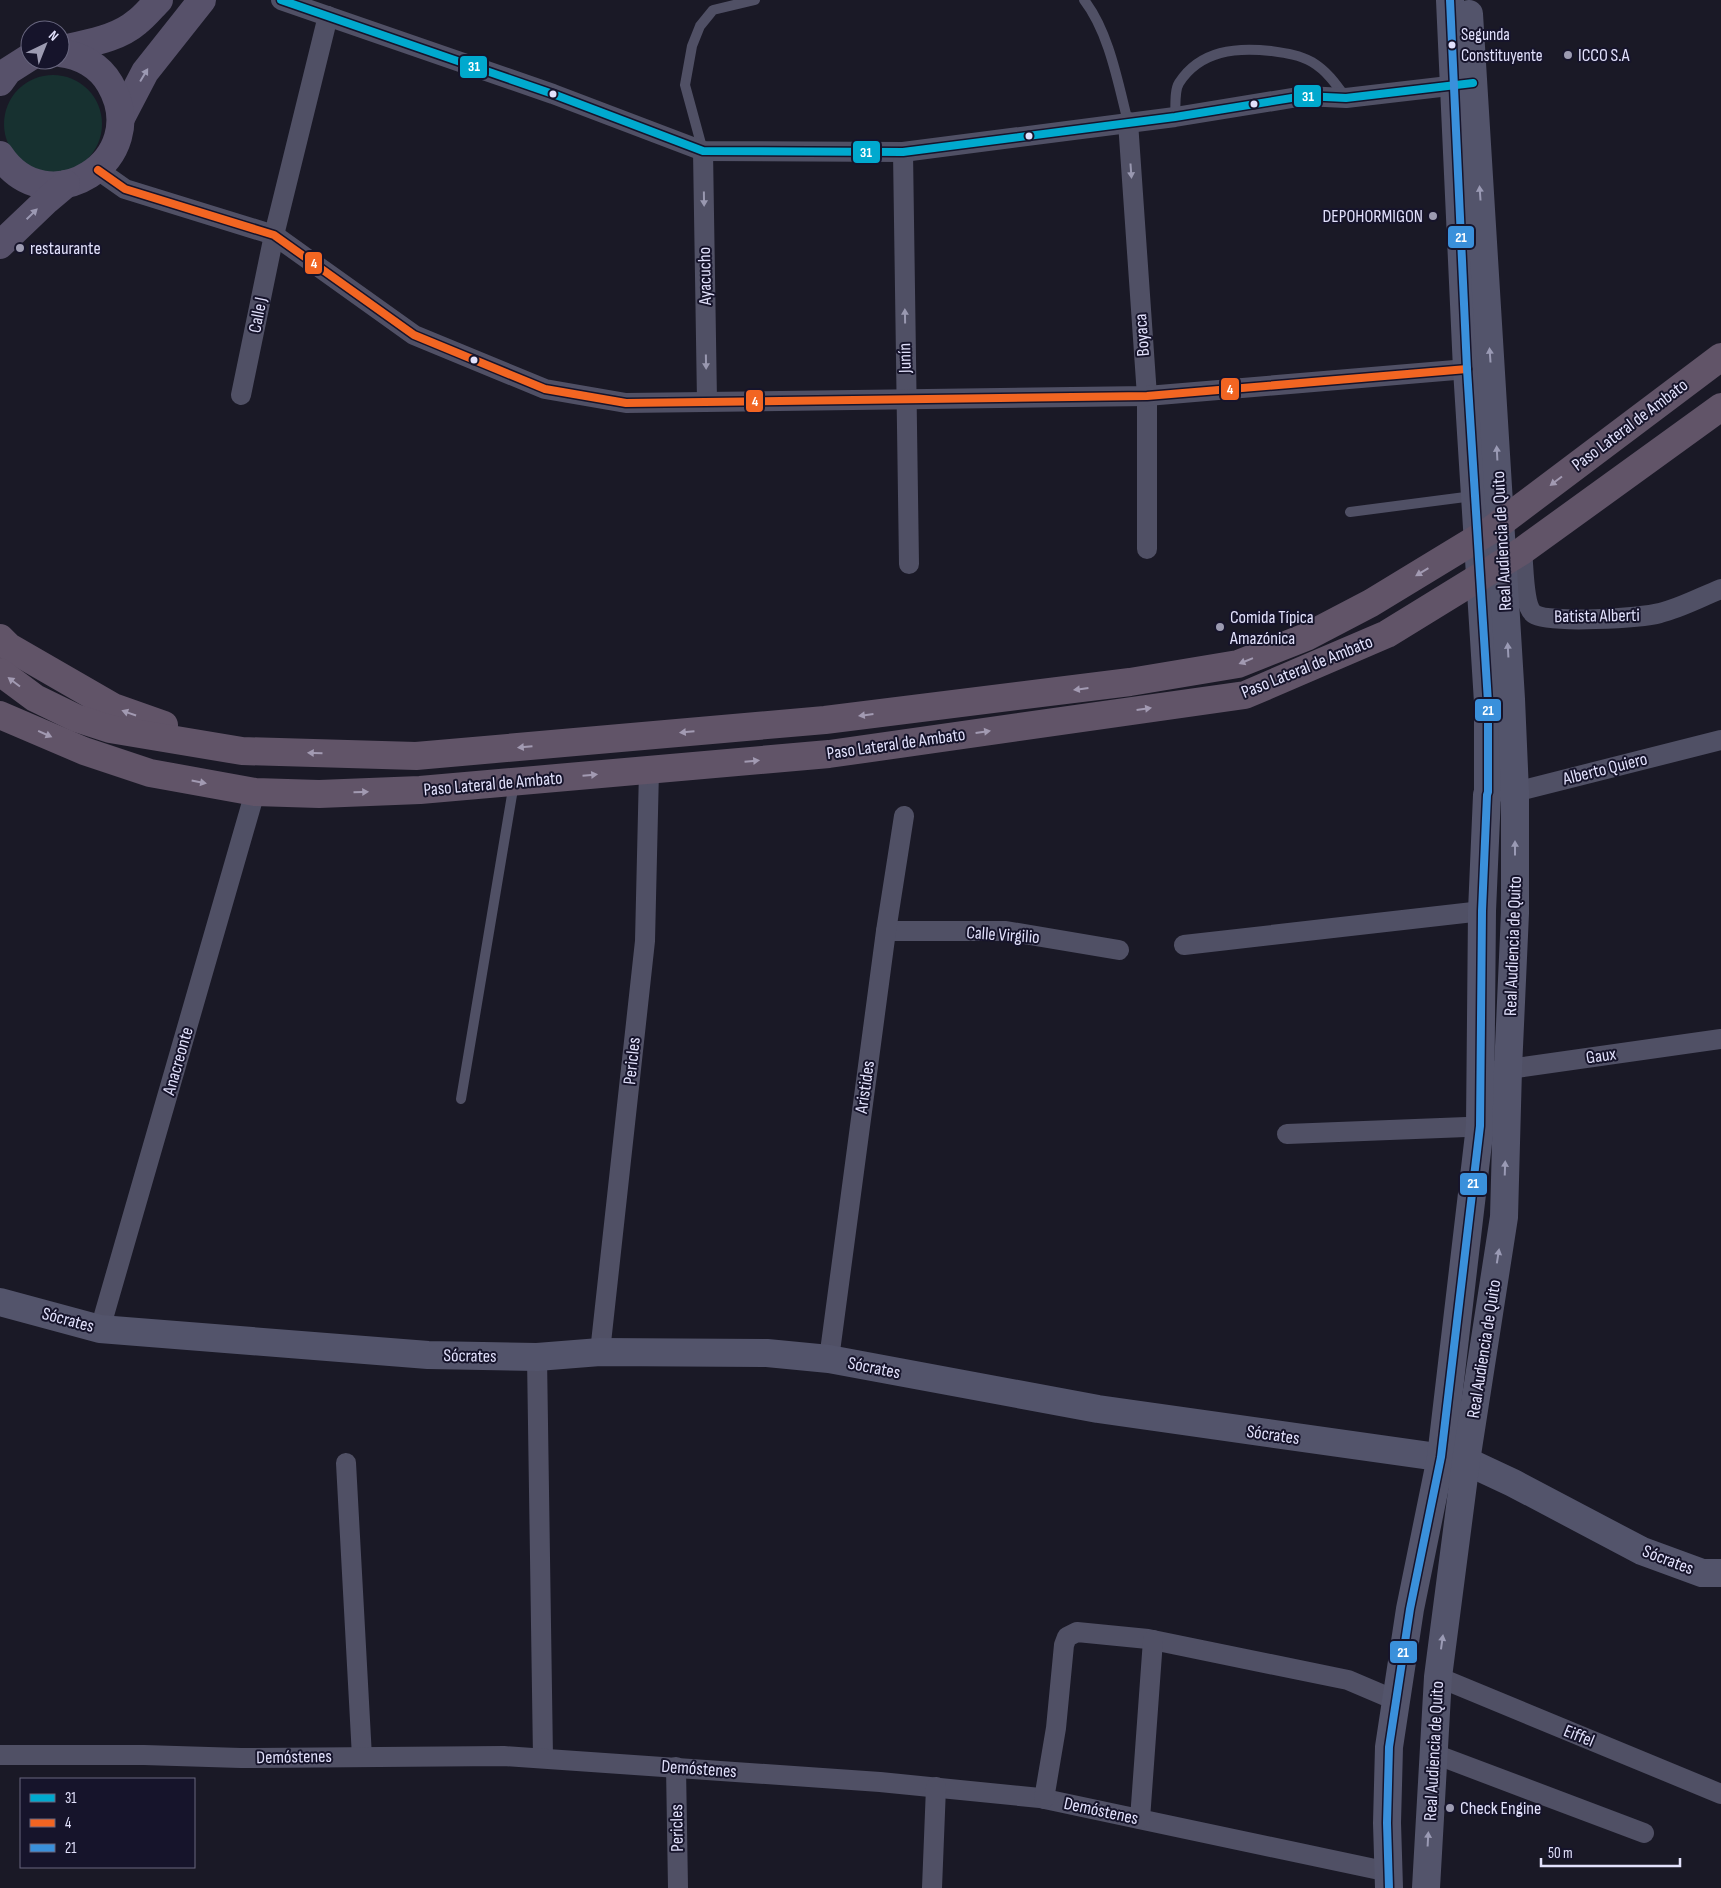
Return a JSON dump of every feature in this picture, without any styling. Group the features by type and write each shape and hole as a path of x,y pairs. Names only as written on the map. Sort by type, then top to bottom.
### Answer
{"highway":[{"name":"Paso Lateral de Ambato","path":"242,751 416,756 446,754 825,720 1130,682 1238,664 1306,637 1371,603 1492,530 1520,494 1721,357"},
{"name":"Paso Lateral de Ambato","path":"0,715 84,751 150,773 256,792 319,794 410,791 829,754 1245,695 1386,634 1522,551 1721,407"},
{"path":"0,638 9,646 112,707 242,751"},
{"path":"0,672 35,698 76,718 110,729 242,751"}],"main road":[{"path":"70,48 118,34 136,23 159,0"},
{"path":"121,118 145,72 202,0"},
{"name":"Real Audiencia de Quito","path":"1450,0 1463,85 1500,700 1501,792 1516,913 1508,1070 1493,1126"},
{"name":"Real Audiencia de Quito","path":"1468,0 1463,85 1467,369 1482,403"},
{"path":"0,155 6,164 24,177 44,184 66,184 83,179 98,170 111,155 119,137 121,118 117,96 106,77 90,63 70,54"},
{"path":"0,82 18,59"},
{"path":"0,245 66,184"},
{"name":"Real Audiencia de Quito","path":"1389,1880 1387,1823 1389,1747 1410,1609 1454,1459 1504,1217 1493,1126 1481,1072 1482,911 1486,796 1501,792"},
{"name":"Sócrates","path":"0,1302 100,1329 428,1355 537,1357 600,1352 767,1353 829,1359 1098,1410 1454,1459 1513,1483 1642,1551 1702,1573 1721,1572"},
{"name":"Real Audiencia de Quito","path":"1426,1888 1432,1753 1454,1459"}],"street":[{"path":"281,0 553,94 703,151 903,152 1175,116 1304,96 1346,98 1463,85"},
{"name":"Calle J","path":"241,395 274,235 328,16"},
{"name":"Boyaca","path":"1128,122 1147,396 1147,549"},
{"name":"Ayacucho","path":"703,151 707,401"},
{"name":"Junín","path":"903,152 909,564"},
{"path":"98,170 125,189 274,235 414,335 545,389 626,403 1147,396 1467,369"},
{"name":"Batista Alberti","path":"1522,551 1527,604 1535,614 1548,618 1600,619 1660,614 1721,589"},
{"name":"Alberto Quiero","path":"1501,792 1721,740"},
{"name":"Pericles","path":"600,1352 645,941 649,770"},
{"name":"Anacreonte","path":"100,1329 256,792"},
{"name":"Aristides","path":"829,1359 886,931 904,816"},
{"path":"1184,945 1482,911"},
{"name":"Calle Virgilio","path":"886,931 1006,931 1119,950"},
{"name":"Gaux","path":"1481,1072 1508,1070 1721,1039"},
{"path":"1287,1134 1493,1126"},
{"path":"537,1357 544,1758"},
{"path":"346,1463 362,1756"},
{"path":"1044,1799 1056,1728 1064,1645 1067,1637 1077,1632 1154,1640 1348,1680 1395,1700"},
{"path":"1140,1819 1154,1640"},
{"name":"Eiffel","path":"1438,1677 1721,1794"},
{"path":"1432,1753 1644,1833"},
{"name":"Demóstenes","path":"0,1755 144,1755 241,1758 504,1756 936,1787 1044,1799 1140,1819 1389,1880"},
{"name":"Pericles","path":"676,1767 678,1888"},
{"path":"932,1888 936,1787"}],"lane":[{"path":"703,151 684,84 692,46 700,26 719,4 755,0"},
{"path":"1084,0 1095,14 1114,67 1128,122"},
{"path":"1175,116 1178,84 1196,63 1215,54 1242,48 1289,53 1312,61 1331,77 1346,98"},
{"path":"1350,512 1486,494 1520,494"},
{"path":"461,1099 514,782"}],"green space":[{"path":"53,75 72,79 88,89 98,105 102,124 98,143 88,159 72,169 53,173 34,169 18,159 8,143 4,124 8,105 18,89 34,79"}],"transit line":[{"name":"31","path":"281,0 553,94 703,151 903,152 1175,117 1304,96 1346,98 1473,83"},
{"name":"21","path":"1389,1888 1387,1823 1389,1747 1410,1609 1441,1457 1480,1126 1482,911 1488,792 1488,702 1467,369 1450,0"},
{"name":"4","path":"98,170 125,189 274,235 414,335 545,389 626,403 1147,396 1467,369"}],"place":[{"name":"Segunda Constituyente","path":"1452,45"},
{"name":"ICCO S.A","path":"1568,55"},
{"name":"DEPOHORMIGON","path":"1433,216"},
{"name":"restaurante","path":"20,248"},
{"name":"Comida Típica Amazónica","path":"1220,627"},
{"name":"Check Engine","path":"1450,1808"}]}
